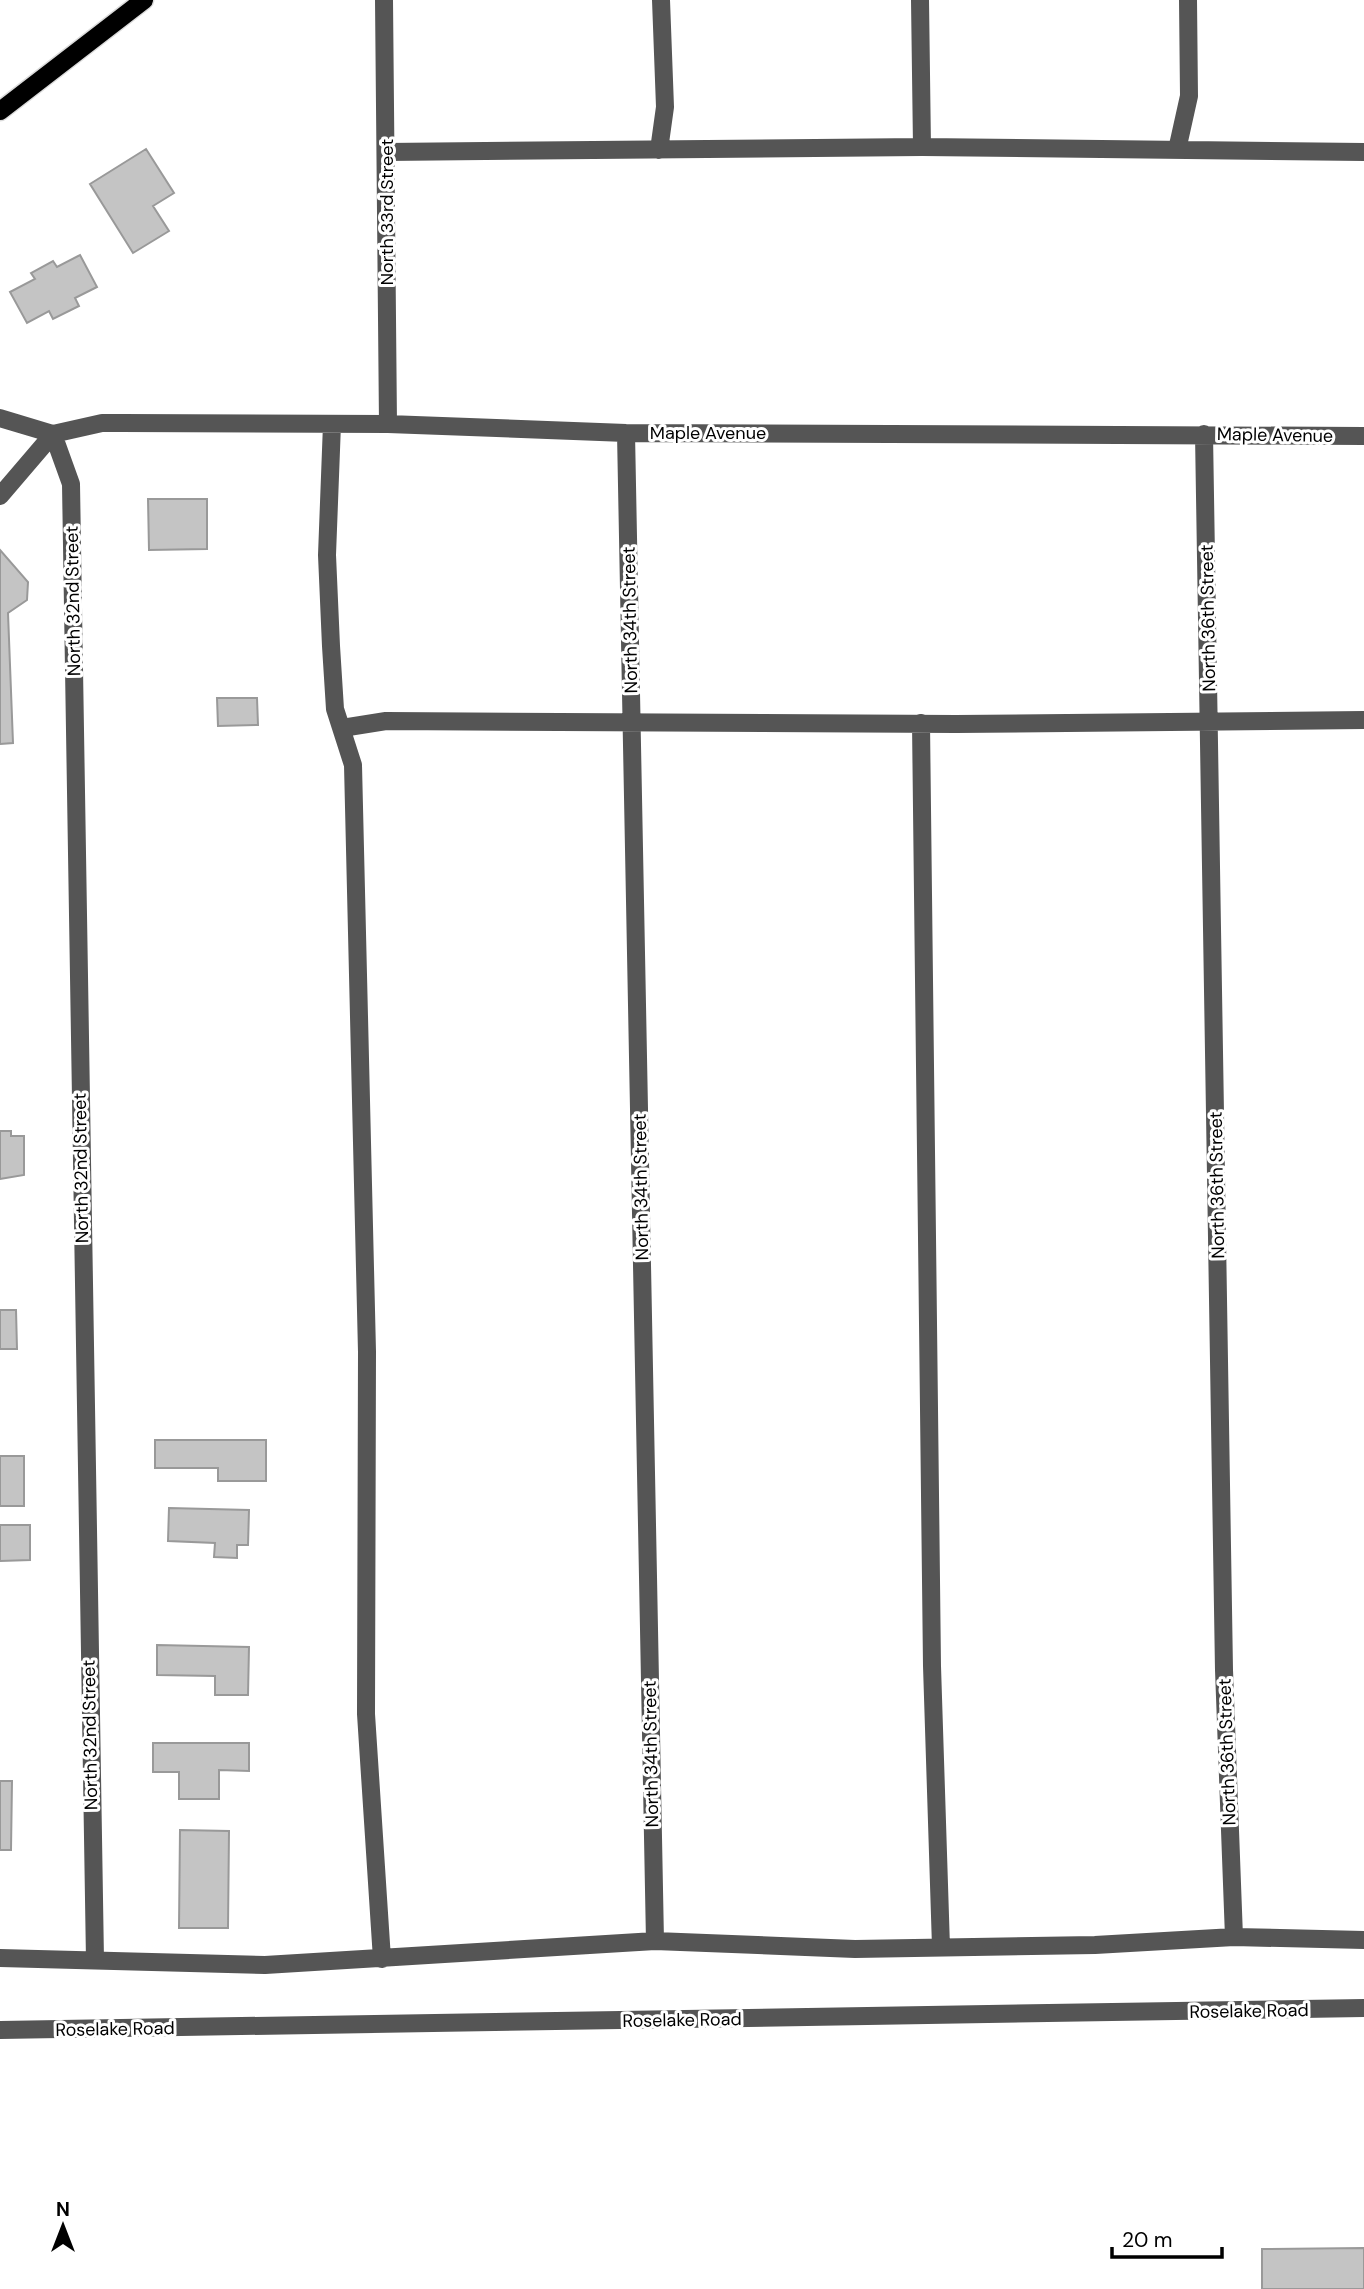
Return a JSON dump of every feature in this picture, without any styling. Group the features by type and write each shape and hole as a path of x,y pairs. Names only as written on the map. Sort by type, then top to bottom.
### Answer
{"main road":[{"path":"0,111 144,0"}],"street":[{"name":"North 33rd Street","path":"384,0 388,424"},
{"path":"659,150 666,107 661,0"},
{"path":"920,0 922,147"},
{"path":"1177,150 1189,96 1188,0"},
{"path":"386,152 922,147 1364,152"},
{"path":"0,418 54,434 0,496"},
{"name":"Maple Avenue","path":"54,434 102,424 388,424 626,433 1364,436"},
{"path":"332,424 327,555 335,709 353,765 367,1352 366,1714 382,1959"},
{"name":"North 34th Street","path":"626,433 655,1941"},
{"name":"North 32nd Street","path":"54,434 71,484 94,1960"},
{"name":"North 36th Street","path":"1204,434 1224,1670 1234,1937"},
{"path":"342,728 386,721 921,723 1364,720"},
{"path":"921,723 932,1666 941,1947"},
{"path":"0,1958 265,1965 655,1941 855,1950 1095,1945 1234,1937 1364,1940"},
{"name":"Roselake Road","path":"0,2030 1364,2008"}],"building":[{"path":"146,149 174,193 153,206 169,231 133,253 90,184"},
{"path":"80,255 97,287 75,298 79,306 53,319 49,311 27,323 10,292 35,279 31,273 53,261 57,267"},
{"path":"148,499 207,499 207,549 149,550"},
{"path":"0,550 28,582 27,600 8,613 13,743 0,744"},
{"path":"217,698 257,698 258,725 218,726"},
{"path":"0,1131 11,1131 11,1136 24,1136 24,1175 0,1179"},
{"path":"0,1310 16,1310 17,1349 0,1349"},
{"path":"155,1440 266,1440 266,1481 218,1481 218,1468 155,1468"},
{"path":"0,1456 24,1456 24,1506 0,1506"},
{"path":"169,1508 249,1510 248,1545 237,1545 237,1558 214,1557 215,1543 168,1541"},
{"path":"0,1525 30,1525 30,1560 0,1561"},
{"path":"157,1645 249,1647 248,1695 215,1695 215,1676 157,1675"},
{"path":"153,1743 249,1743 249,1771 219,1770 219,1799 179,1799 179,1772 153,1772"},
{"path":"0,1781 12,1781 11,1850 0,1850"},
{"path":"180,1830 229,1831 228,1928 179,1928"},
{"path":"1364,2248 1364,2289 1262,2289 1262,2249"}]}
